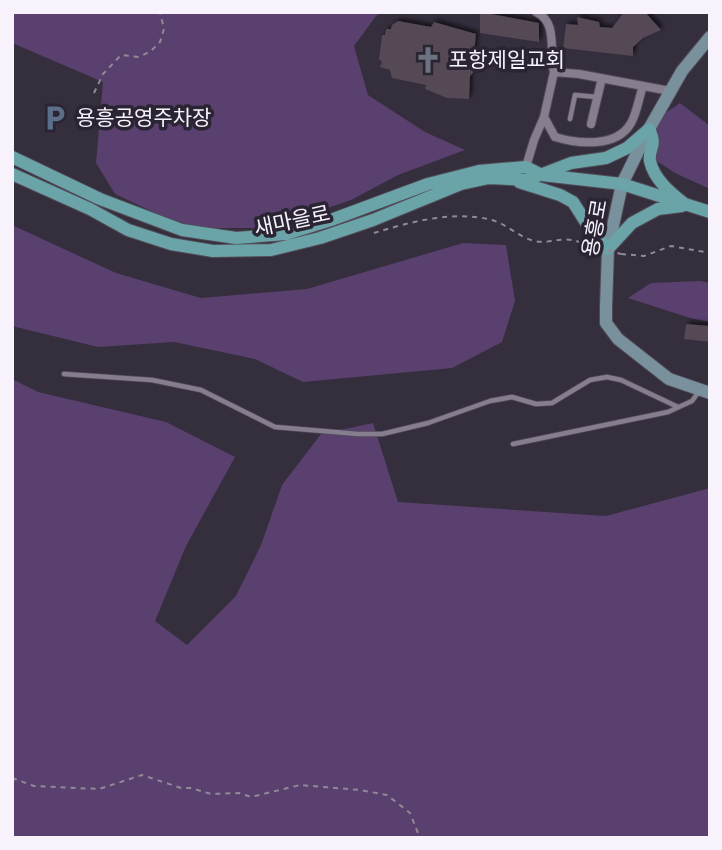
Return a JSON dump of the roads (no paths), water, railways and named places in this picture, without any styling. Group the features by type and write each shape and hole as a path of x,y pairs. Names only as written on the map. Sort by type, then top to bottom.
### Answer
{"main road":[{"path":"542,175 571,163 606,158 627,148 649,129 654,140 650,160 662,185 686,205"},
{"name":"새마을로","path":"12,158 100,199 182,230 236,238 286,234 428,184 479,171 526,167 542,175 622,184 710,212"},
{"name":"새마을로","path":"12,174 90,209 128,230 170,244 213,251 271,250 362,224 461,184 489,178 527,180 542,175"},
{"path":"514,180 561,195 573,202 592,232 614,251 632,223 658,209 686,205"}],"street":[{"path":"526,167 544,117 554,72 550,56 551,28 545,16 536,12"},
{"name":"용흥로","path":"705,391 669,379 618,339 606,323 622,184 670,91 682,71 710,37"},
{"path":"554,72 670,91"},
{"path":"591,124 602,78"},
{"path":"544,117 555,137 571,142 610,140 631,124 643,86"}],"lane":[{"path":"570,119 575,96 598,97"},
{"path":"64,374 152,380 201,390 275,427 358,434 382,433 417,425 490,401 512,397 537,404 552,403 590,380 607,376 678,407"},
{"path":"513,444 611,425 678,407 705,391"}],"place":[{"name":"포항제일교회","path":"428,60"},
{"name":"용흥공영주차장","path":"55,118"}]}
